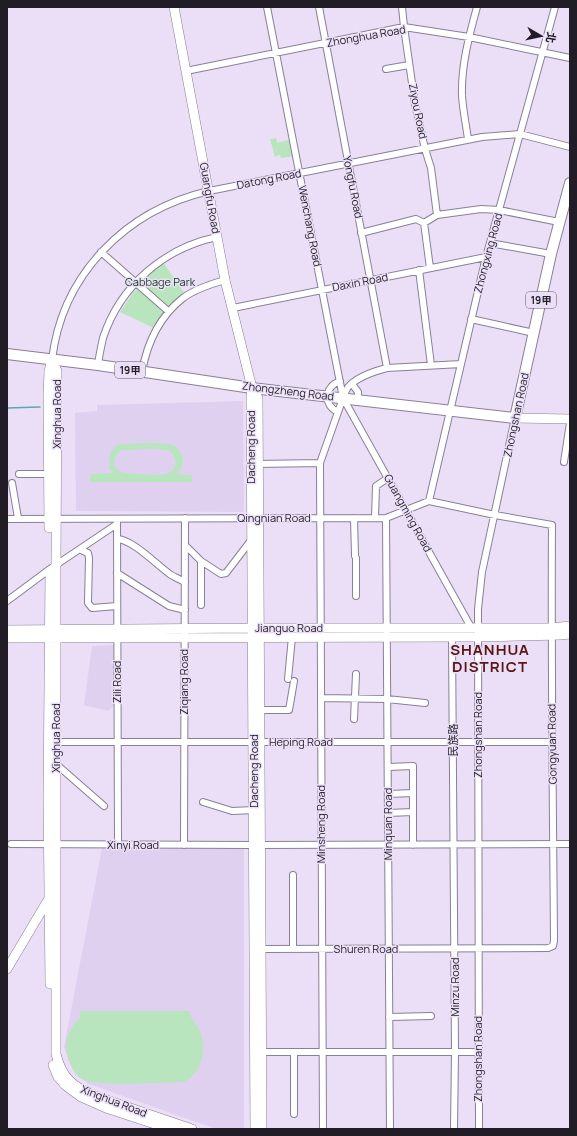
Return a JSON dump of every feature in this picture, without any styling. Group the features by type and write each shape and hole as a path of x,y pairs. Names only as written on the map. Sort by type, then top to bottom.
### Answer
{"main road":[{"name":"Zhongshan Road","path":"515,418 551,254 559,222 567,202 570,183"},
{"name":"Zhongzheng Road","path":"7,354 98,365 252,388 515,418"}],"street":[{"name":"Guangfu Road","path":"174,7 217,237 252,388"},
{"name":"Wenchang Road","path":"267,7 343,398"},
{"name":"Yongfu Road","path":"319,7 387,368"},
{"name":"Ziyou Road","path":"402,7 415,104 425,149 431,168 437,215"},
{"path":"468,139 462,89 469,37 477,7"},
{"name":"Zhongxing Road","path":"429,501 486,257 556,7"},
{"name":"Zhonghua Road","path":"186,71 404,27 469,37 570,58"},
{"path":"386,69 409,65"},
{"name":"Datong Road","path":"52,360 57,332 68,302 80,280 101,252 121,233 149,214 181,199 209,191 425,149 468,139 520,134 570,147"},
{"path":"424,223 437,215 481,209 499,210 559,222"},
{"path":"361,233 416,219 424,223"},
{"path":"424,223 430,268"},
{"path":"98,365 103,339 109,324 122,300 135,282 147,270 172,253 186,246 217,237"},
{"path":"490,243 551,254"},
{"path":"101,252 168,311"},
{"name":"Daxin Road","path":"233,308 486,257"},
{"path":"420,270 430,365"},
{"path":"142,372 149,343 154,331 168,311 184,297 193,292 226,280"},
{"path":"471,319 534,333"},
{"name":"Xinghua Road","path":"52,360 49,371 49,474 53,518"},
{"name":"Xinghua Road","path":"52,360 57,371 53,518 52,845 56,1048 58,1060 62,1070 71,1083 84,1091 192,1129"},
{"path":"255,464 320,463 347,389 352,384 376,371 387,368 462,364"},
{"path":"338,412 333,410 330,406 327,396 328,390 331,386 340,381"},
{"path":"352,384 358,392 358,400"},
{"name":"Dacheng Road","path":"252,388 255,464 258,845 258,1052 255,1129"},
{"name":"Guangming Road","path":"343,398 476,631"},
{"name":"Zhongzheng Road","path":"515,418 570,421"},
{"name":"Zhongshan Road","path":"478,1129 478,742 476,631 482,572 515,418"},
{"path":"564,462 570,421"},
{"name":"Minsheng Road","path":"320,463 323,1129"},
{"path":"19,474 49,474"},
{"path":"375,518 376,486 388,478"},
{"path":"12,482 18,518"},
{"path":"429,501 495,515"},
{"name":"Qingnian Road","path":"7,519 53,518 117,521 185,518 386,518 429,501"},
{"name":"Gongyuan Road","path":"478,948 548,948 553,946 554,941 551,632 552,526 495,515"},
{"name":"Ziqiang Road","path":"184,845 185,518"},
{"name":"Dacheng Road","path":"255,518 252,539 260,710 254,810 258,845"},
{"path":"354,518 356,596"},
{"name":"Minquan Road","path":"386,518 390,1129"},
{"path":"7,600 53,567 81,550 117,521"},
{"name":"Zili Road","path":"117,521 118,845"},
{"path":"117,539 123,539 142,551 171,575 185,582"},
{"path":"185,544 201,561 221,574 226,573 252,539"},
{"path":"81,550 88,553 90,558 88,603 92,608 117,606"},
{"path":"201,561 201,605"},
{"path":"117,574 169,606 184,610"},
{"name":"Jianguo Road","path":"551,632 570,626"},
{"name":"Jianguo Road","path":"7,630 53,634"},
{"name":"Jianguo Road","path":"387,632 452,637 476,631"},
{"name":"Jianguo Road","path":"7,638 53,634 256,632 476,631 551,632 570,634"},
{"name":"Jianguo Road","path":"256,632 292,637 321,632"},
{"path":"260,710 289,710 292,637"},
{"name":"民族路","path":"452,637 454,844"},
{"path":"354,719 356,674"},
{"path":"321,698 387,699 425,703"},
{"name":"Xinghua Road","path":"52,742 56,764 49,899 51,1053 56,1072 70,1090 86,1100 170,1129"},
{"name":"Heping Road","path":"52,742 553,742"},
{"path":"56,764 104,806"},
{"path":"388,766 412,766 413,845"},
{"path":"388,794 413,793"},
{"path":"203,802 232,811 254,810"},
{"path":"388,813 413,812"},
{"name":"Xinyi Road","path":"11,844 478,844"},
{"name":"Minzu Road","path":"454,844 454,1129"},
{"path":"478,844 570,844"},
{"path":"293,875 293,949"},
{"path":"7,970 49,899"},
{"name":"Shuren Road","path":"258,949 478,948"},
{"path":"389,1017 431,1016"},
{"path":"258,1052 478,1052"},
{"name":"Dacheng Road","path":"258,1052 262,1129"},
{"path":"294,1052 294,1114"}],"shaded area":[{"path":"243,401 244,512 76,511 75,413 97,411 97,405"},
{"path":"92,646 115,646 116,704 108,711 84,705"},
{"path":"102,848 244,848 244,1129 216,1129 89,1084 75,1074 64,1047"}],"green space":[{"path":"276,138 277,143 292,139 295,156 281,158 280,155 275,157 270,139"},
{"name":"Cabbage Park","path":"163,262 185,294 169,307 143,285 142,280"},
{"path":"138,289 165,312 156,329 120,312 134,292"},
{"path":"121,444 170,444 178,448 182,455 183,463 176,474 192,475 192,482 90,482 90,474 113,473 109,469 110,454 114,447","holes":["122,450 165,450 173,454 175,458 176,462 174,469 171,472 162,475 120,472 115,466 114,460"]},
{"path":"80,1011 189,1011 191,1017 200,1030 203,1040 203,1054 201,1061 195,1073 184,1082 114,1084 99,1083 80,1078 72,1067 67,1054 66,1044 71,1029 80,1018"}],"waterway":[{"path":"7,408 40,407"}],"district":[{"name":"SHANHUA DISTRICT","path":"490,658"}]}
